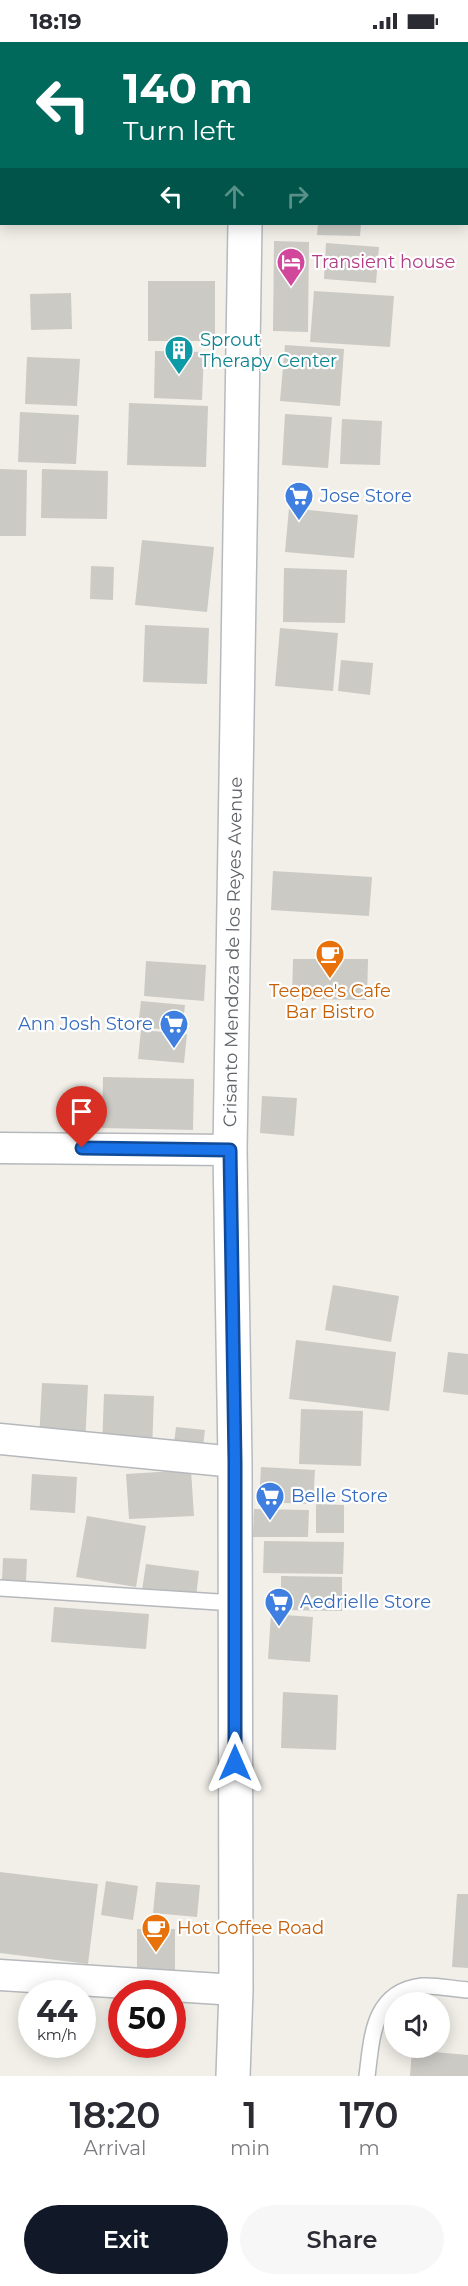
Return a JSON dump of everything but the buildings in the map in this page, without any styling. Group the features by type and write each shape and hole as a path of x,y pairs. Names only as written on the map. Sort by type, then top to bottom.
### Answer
{"main road":[{"name":"Crisanto Mendoza de los Reyes Avenue","path":"233,2076 236,1990 235,1462 230,1150 245,225"}],"street":[{"path":"0,1148 230,1150"},
{"path":"0,1439 235,1462"},
{"path":"0,1975 236,1990"}],"lane":[{"path":"0,1588 234,1604"},
{"path":"367,2076 374,2022 395,1995 421,1986 468,1990"}],"place":[{"name":"Transient house","path":"291,288"},
{"name":"Sprout Therapy Center","path":"179,376"},
{"name":"Jose Store","path":"299,522"},
{"name":"Teepee's Cafe Bar Bistro","path":"330,980"},
{"name":"Ann Josh Store","path":"174,1050"},
{"name":"Belle Store","path":"270,1522"},
{"name":"Aedrielle Store","path":"279,1628"},
{"name":"Hot Coffee Road","path":"156,1954"}],"route":[{"path":"82,1148 230,1150 235,1462 235,1763"}]}
